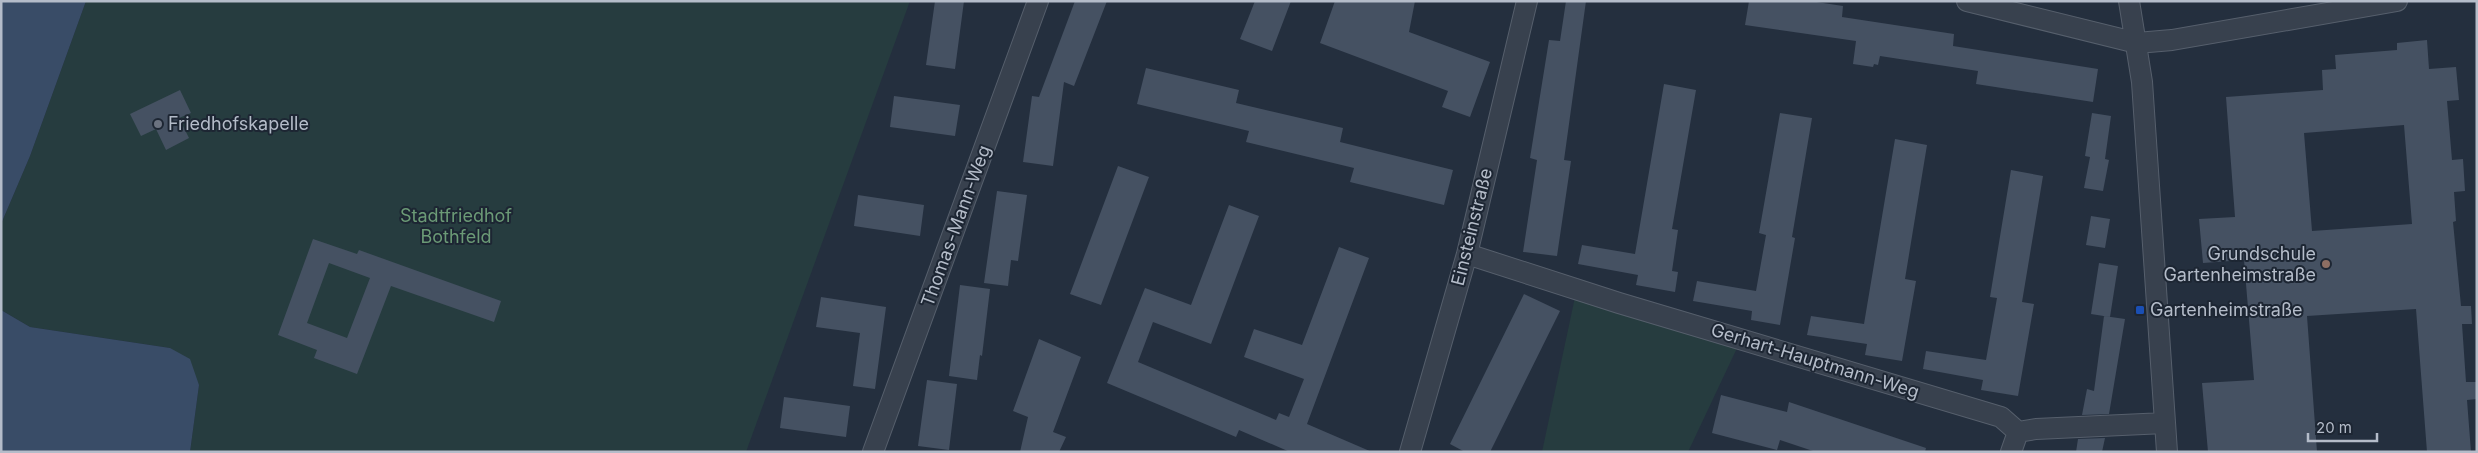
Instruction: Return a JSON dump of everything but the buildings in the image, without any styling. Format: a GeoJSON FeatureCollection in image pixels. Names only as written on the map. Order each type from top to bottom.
{"type":"FeatureCollection","features":[{"type":"Feature","properties":{"kind":"street","name":"Thomas-Mann-Weg"},"geometry":{"type":"LineString","coordinates":[[873,452],[1038,1]]}},
{"type":"Feature","properties":{"kind":"street","name":"Einsteinstraße"},"geometry":{"type":"LineString","coordinates":[[1410,452],[1467,254],[1527,1]]}},
{"type":"Feature","properties":{"kind":"street"},"geometry":{"type":"LineString","coordinates":[[1967,1],[2137,43],[2172,40],[2397,1]]}},
{"type":"Feature","properties":{"kind":"street"},"geometry":{"type":"LineString","coordinates":[[2129,1],[2137,43],[2142,92],[2167,452]]}},
{"type":"Feature","properties":{"kind":"street","name":"Gerhart-Hauptmann-Weg"},"geometry":{"type":"LineString","coordinates":[[1467,254],[1619,303],[2001,417],[2018,432]]}},
{"type":"Feature","properties":{"kind":"street"},"geometry":{"type":"LineString","coordinates":[[2012,452],[2018,432],[2036,429],[2165,423]]}},
{"type":"Feature","properties":{"kind":"green space","name":"Stadtfriedhof Bothfeld"},"geometry":{"type":"Polygon","coordinates":[[[86,1],[910,1],[746,452],[190,452],[199,385],[170,348],[30,327],[1,310],[1,224],[30,156],[86,1]]]}},
{"type":"Feature","properties":{"kind":"green space"},"geometry":{"type":"Polygon","coordinates":[[[1575,297],[1738,346],[1688,452],[1542,452],[1575,297]]]}},
{"type":"Feature","properties":{"kind":"water"},"geometry":{"type":"Polygon","coordinates":[[[1,1],[86,1],[30,156],[1,224],[1,1]]]}},
{"type":"Feature","properties":{"kind":"water"},"geometry":{"type":"Polygon","coordinates":[[[1,310],[30,327],[170,348],[190,359],[199,385],[190,452],[1,452],[1,310]]]}},
{"type":"Feature","properties":{"kind":"place","name":"Friedhofskapelle"},"geometry":{"type":"Point","coordinates":[158,124]}},
{"type":"Feature","properties":{"kind":"place","name":"Grundschule Gartenheimstraße"},"geometry":{"type":"Point","coordinates":[2326,264]}},
{"type":"Feature","properties":{"kind":"place","name":"Gartenheimstraße"},"geometry":{"type":"Point","coordinates":[2140,310]}}]}
